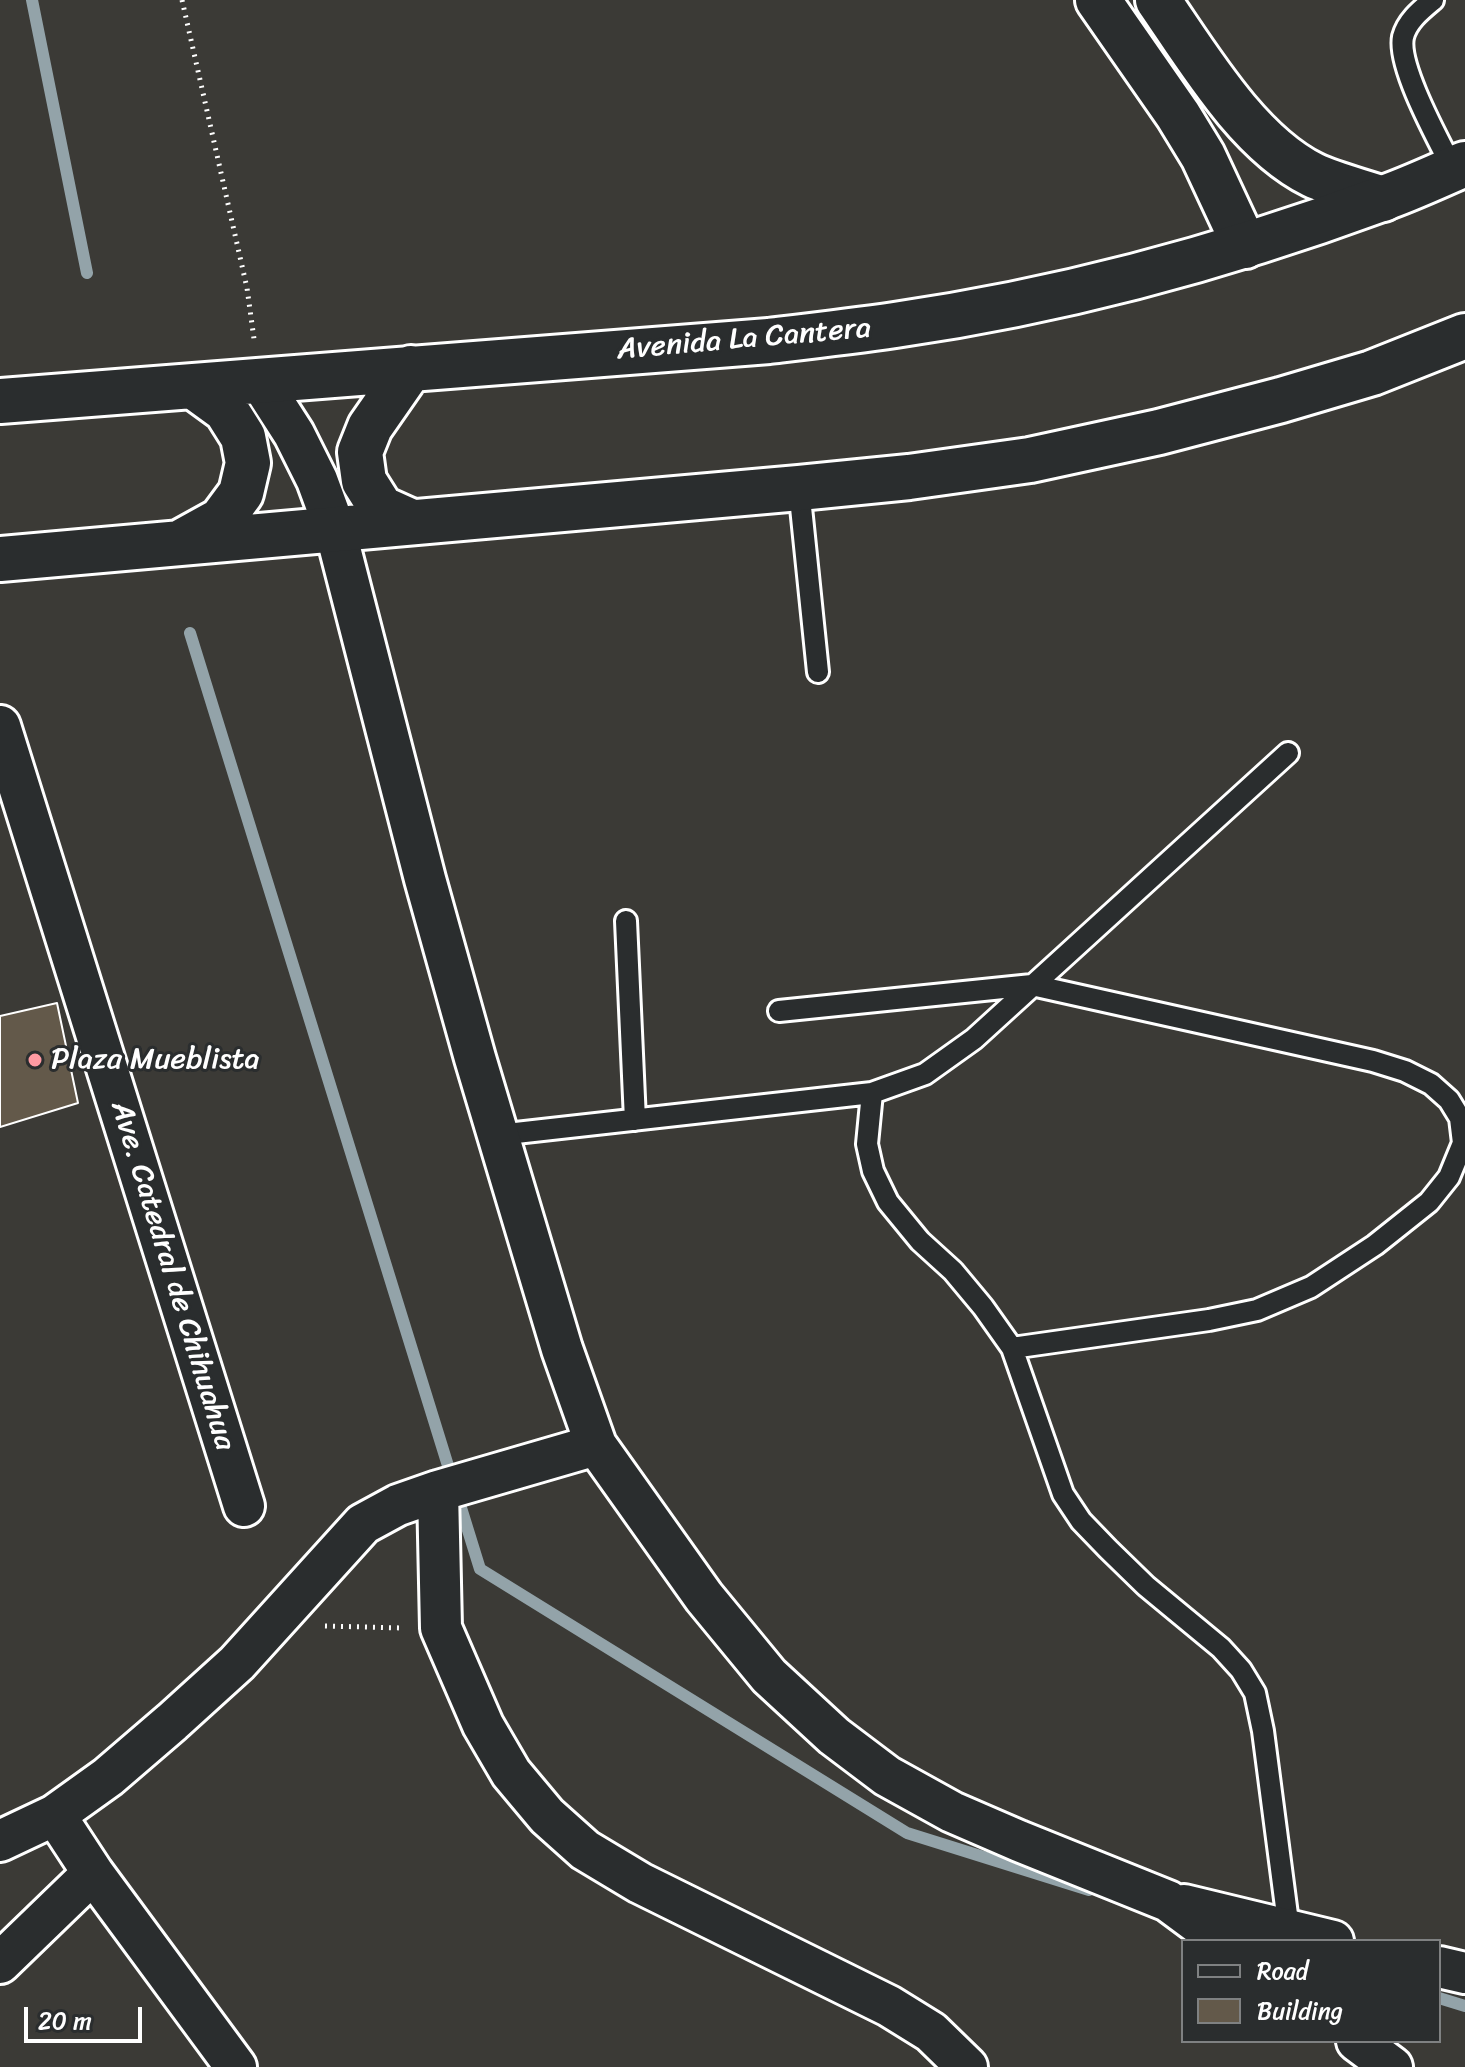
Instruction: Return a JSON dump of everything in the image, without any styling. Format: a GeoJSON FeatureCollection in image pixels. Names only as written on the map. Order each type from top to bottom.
{"type":"FeatureCollection","features":[{"type":"Feature","properties":{"kind":"main road"},"geometry":{"type":"LineString","coordinates":[[1098,0],[1203,156],[1245,246]]}},
{"type":"Feature","properties":{"kind":"main road"},"geometry":{"type":"LineString","coordinates":[[1158,0],[1215,83],[1280,153],[1313,175],[1383,199]]}},
{"type":"Feature","properties":{"kind":"main road","name":"Avenida La Cantera"},"geometry":{"type":"LineString","coordinates":[[0,401],[769,341],[897,325],[1097,285],[1245,246],[1383,199],[1459,167]]}},
{"type":"Feature","properties":{"kind":"main road"},"geometry":{"type":"LineString","coordinates":[[0,559],[799,488],[1030,460],[1159,432],[1281,400],[1372,373],[1465,336]]}},
{"type":"Feature","properties":{"kind":"main road"},"geometry":{"type":"LineString","coordinates":[[411,368],[370,427],[360,452],[364,481],[381,508],[412,522]]}},
{"type":"Feature","properties":{"kind":"main road"},"geometry":{"type":"LineString","coordinates":[[181,543],[221,520],[241,493],[248,463],[243,437],[226,410],[193,386]]}},
{"type":"Feature","properties":{"kind":"street"},"geometry":{"type":"LineString","coordinates":[[1178,115],[1215,83]]}},
{"type":"Feature","properties":{"kind":"street"},"geometry":{"type":"LineString","coordinates":[[260,381],[306,457],[335,529],[425,879],[562,1349],[596,1445],[704,1597],[769,1676],[834,1736],[887,1776],[952,1812],[1168,1901],[1325,1939]]}},
{"type":"Feature","properties":{"kind":"street","name":"Ave. Catedral de Chihuahua"},"geometry":{"type":"LineString","coordinates":[[0,726],[244,1506]]}},
{"type":"Feature","properties":{"kind":"street"},"geometry":{"type":"LineString","coordinates":[[0,1841],[55,1815],[108,1777],[172,1722],[237,1663],[363,1524],[398,1505],[438,1491],[596,1445]]}},
{"type":"Feature","properties":{"kind":"street"},"geometry":{"type":"LineString","coordinates":[[438,1491],[441,1628],[483,1725],[511,1773],[547,1816],[585,1850],[640,1883],[889,2006],[931,2032],[967,2067]]}},
{"type":"Feature","properties":{"kind":"street"},"geometry":{"type":"LineString","coordinates":[[55,1815],[93,1873],[236,2067]]}},
{"type":"Feature","properties":{"kind":"street"},"geometry":{"type":"LineString","coordinates":[[0,1963],[93,1873]]}},
{"type":"Feature","properties":{"kind":"street"},"geometry":{"type":"LineString","coordinates":[[1168,1901],[1219,1939]]}},
{"type":"Feature","properties":{"kind":"street"},"geometry":{"type":"LineString","coordinates":[[1441,1967],[1465,1973]]}},
{"type":"Feature","properties":{"kind":"street"},"geometry":{"type":"LineString","coordinates":[[1360,2043],[1392,2067]]}},
{"type":"Feature","properties":{"kind":"lane"},"geometry":{"type":"LineString","coordinates":[[1433,0],[1415,15],[1403,36],[1402,55],[1410,79],[1459,167]]}},
{"type":"Feature","properties":{"kind":"lane"},"geometry":{"type":"LineString","coordinates":[[799,488],[818,672]]}},
{"type":"Feature","properties":{"kind":"lane"},"geometry":{"type":"LineString","coordinates":[[498,1135],[872,1093],[925,1074],[974,1039],[1288,753]]}},
{"type":"Feature","properties":{"kind":"lane"},"geometry":{"type":"LineString","coordinates":[[626,921],[635,1120]]}},
{"type":"Feature","properties":{"kind":"lane"},"geometry":{"type":"LineString","coordinates":[[779,1011],[1032,985],[1373,1061],[1405,1071],[1431,1084],[1449,1100],[1460,1118],[1463,1143],[1449,1177],[1429,1202],[1375,1245],[1311,1287],[1257,1310],[1209,1320],[1012,1348]]}},
{"type":"Feature","properties":{"kind":"lane"},"geometry":{"type":"LineString","coordinates":[[872,1093],[867,1144],[873,1171],[888,1202],[920,1241],[953,1271],[1012,1348],[1063,1494],[1081,1521],[1146,1586],[1221,1648],[1241,1670],[1255,1693],[1263,1731],[1289,1930]]}},
{"type":"Feature","properties":{"kind":"path"},"geometry":{"type":"LineString","coordinates":[[182,0],[247,288],[260,381]]}},
{"type":"Feature","properties":{"kind":"path"},"geometry":{"type":"LineString","coordinates":[[272,1626],[441,1628]]}},
{"type":"Feature","properties":{"kind":"building","name":"Plaza Mueblista"},"geometry":{"type":"Polygon","coordinates":[[[57,1003],[78,1103],[0,1127],[0,1016],[57,1003]]]}},
{"type":"Feature","properties":{"kind":"waterway"},"geometry":{"type":"LineString","coordinates":[[32,0],[87,273]]}},
{"type":"Feature","properties":{"kind":"waterway"},"geometry":{"type":"LineString","coordinates":[[190,633],[480,1569],[907,1833],[1089,1890]]}},
{"type":"Feature","properties":{"kind":"waterway"},"geometry":{"type":"LineString","coordinates":[[1441,1999],[1465,2006]]}},
{"type":"Feature","properties":{"kind":"place","name":"Plaza Mueblista"},"geometry":{"type":"Point","coordinates":[35,1060]}}]}
